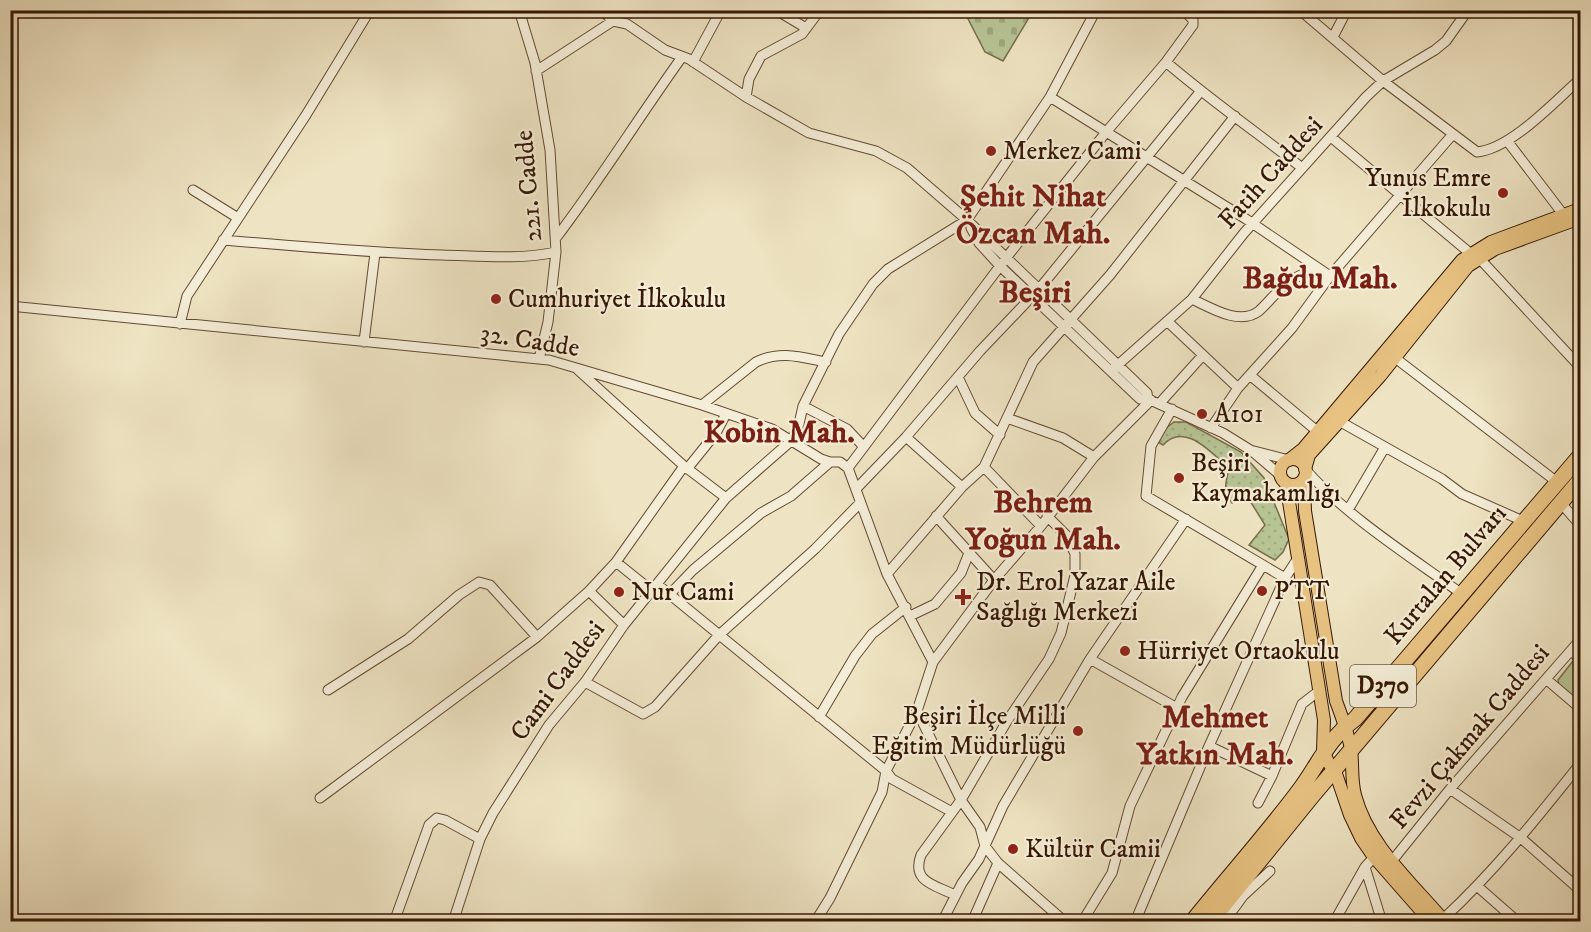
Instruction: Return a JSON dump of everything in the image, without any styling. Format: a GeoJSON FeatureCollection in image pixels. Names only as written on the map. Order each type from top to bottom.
{"type":"FeatureCollection","features":[{"type":"Feature","properties":{"kind":"highway","name":"Kurtalan Bulvarı"},"geometry":{"type":"LineString","coordinates":[[1192,921],[1302,787],[1323,751],[1345,726],[1355,719],[1581,456]]}},
{"type":"Feature","properties":{"kind":"highway","name":"Kurtalan Bulvarı"},"geometry":{"type":"LineString","coordinates":[[1210,921],[1581,480]]}},
{"type":"Feature","properties":{"kind":"main road"},"geometry":{"type":"LineString","coordinates":[[1283,479],[1298,484],[1304,474],[1309,454],[1339,421],[1462,260],[1475,256],[1491,242],[1571,218],[1581,208]]}},
{"type":"Feature","properties":{"kind":"main road"},"geometry":{"type":"LineString","coordinates":[[1390,354],[1317,431],[1303,449],[1283,464],[1283,479],[1320,690],[1324,720],[1323,751],[1335,771],[1370,862],[1440,921]]}},
{"type":"Feature","properties":{"kind":"main road"},"geometry":{"type":"LineString","coordinates":[[1289,460],[1301,462],[1304,474],[1305,511],[1335,690],[1351,752],[1355,795],[1364,819],[1392,861],[1440,921]]}},
{"type":"Feature","properties":{"kind":"street"},"geometry":{"type":"LineString","coordinates":[[180,324],[187,296],[306,115],[370,10]]}},
{"type":"Feature","properties":{"kind":"street","name":"221. Cadde"},"geometry":{"type":"LineString","coordinates":[[519,10],[536,71],[550,150],[556,238],[548,322],[539,359]]}},
{"type":"Feature","properties":{"kind":"street"},"geometry":{"type":"LineString","coordinates":[[602,10],[613,21],[627,24],[664,50],[693,62],[746,97],[809,133],[876,151],[907,168],[967,220],[1003,262],[1114,368],[1147,393],[1153,401],[1211,428],[1252,451],[1283,479]]}},
{"type":"Feature","properties":{"kind":"street"},"geometry":{"type":"LineString","coordinates":[[693,62],[721,10]]}},
{"type":"Feature","properties":{"kind":"street"},"geometry":{"type":"LineString","coordinates":[[776,10],[806,28]]}},
{"type":"Feature","properties":{"kind":"street"},"geometry":{"type":"LineString","coordinates":[[746,97],[749,79],[760,56],[802,34],[820,10]]}},
{"type":"Feature","properties":{"kind":"street","name":"Cami Caddesi"},"geometry":{"type":"LineString","coordinates":[[453,921],[480,839],[549,725],[585,682],[624,625],[726,498],[792,440],[803,406],[839,334],[873,284],[888,269],[967,220],[1050,97],[1096,10]]}},
{"type":"Feature","properties":{"kind":"street"},"geometry":{"type":"LineString","coordinates":[[933,662],[887,574],[848,468],[1003,262],[1107,131],[1166,62],[1193,25],[1193,20],[1184,10]]}},
{"type":"Feature","properties":{"kind":"street"},"geometry":{"type":"LineString","coordinates":[[1300,10],[1383,81],[1477,152],[1488,151],[1508,142],[1581,80]]}},
{"type":"Feature","properties":{"kind":"street"},"geometry":{"type":"LineString","coordinates":[[1333,37],[1347,10]]}},
{"type":"Feature","properties":{"kind":"street","name":"Fatih Caddesi"},"geometry":{"type":"LineString","coordinates":[[1114,368],[1192,299],[1244,233],[1301,167],[1383,81],[1446,41],[1468,10]]}},
{"type":"Feature","properties":{"kind":"street"},"geometry":{"type":"LineString","coordinates":[[536,71],[613,21]]}},
{"type":"Feature","properties":{"kind":"street"},"geometry":{"type":"LineString","coordinates":[[556,238],[590,193],[641,114],[682,57]]}},
{"type":"Feature","properties":{"kind":"street"},"geometry":{"type":"LineString","coordinates":[[1166,62],[1200,92],[1301,167]]}},
{"type":"Feature","properties":{"kind":"street"},"geometry":{"type":"LineString","coordinates":[[856,489],[1036,293],[1200,92]]}},
{"type":"Feature","properties":{"kind":"street"},"geometry":{"type":"LineString","coordinates":[[1050,97],[1184,179],[1330,276]]}},
{"type":"Feature","properties":{"kind":"street"},"geometry":{"type":"LineString","coordinates":[[887,574],[962,487],[984,467],[1033,362],[1110,275],[1235,116]]}},
{"type":"Feature","properties":{"kind":"street"},"geometry":{"type":"LineString","coordinates":[[1211,428],[1238,388],[1292,328],[1330,276],[1453,134]]}},
{"type":"Feature","properties":{"kind":"street"},"geometry":{"type":"LineString","coordinates":[[1330,137],[1475,256],[1581,367]]}},
{"type":"Feature","properties":{"kind":"street"},"geometry":{"type":"LineString","coordinates":[[1508,142],[1571,218]]}},
{"type":"Feature","properties":{"kind":"street"},"geometry":{"type":"LineString","coordinates":[[193,190],[238,218]]}},
{"type":"Feature","properties":{"kind":"street"},"geometry":{"type":"LineString","coordinates":[[223,240],[375,253],[534,256],[556,252]]}},
{"type":"Feature","properties":{"kind":"street"},"geometry":{"type":"LineString","coordinates":[[364,342],[375,253]]}},
{"type":"Feature","properties":{"kind":"street"},"geometry":{"type":"LineString","coordinates":[[1192,299],[1227,314],[1238,317],[1248,316],[1259,311],[1289,282],[1315,267]]}},
{"type":"Feature","properties":{"kind":"street","name":"32. Cadde"},"geometry":{"type":"LineString","coordinates":[[10,306],[549,360],[702,405],[772,429],[830,462],[840,462],[848,468]]}},
{"type":"Feature","properties":{"kind":"street"},"geometry":{"type":"LineString","coordinates":[[1167,321],[1238,388]]}},
{"type":"Feature","properties":{"kind":"street"},"geometry":{"type":"LineString","coordinates":[[702,405],[763,358],[786,354],[826,362]]}},
{"type":"Feature","properties":{"kind":"street"},"geometry":{"type":"LineString","coordinates":[[1390,354],[1557,482]]}},
{"type":"Feature","properties":{"kind":"street"},"geometry":{"type":"LineString","coordinates":[[816,921],[830,898],[882,792],[886,771],[917,711],[933,662],[994,580],[1041,526],[1094,457],[1203,355]]}},
{"type":"Feature","properties":{"kind":"street"},"geometry":{"type":"LineString","coordinates":[[577,369],[686,467],[726,498]]}},
{"type":"Feature","properties":{"kind":"street"},"geometry":{"type":"LineString","coordinates":[[1251,376],[1317,431]]}},
{"type":"Feature","properties":{"kind":"street"},"geometry":{"type":"LineString","coordinates":[[958,377],[975,413],[1000,435]]}},
{"type":"Feature","properties":{"kind":"street"},"geometry":{"type":"LineString","coordinates":[[803,406],[847,429],[864,447]]}},
{"type":"Feature","properties":{"kind":"street"},"geometry":{"type":"LineString","coordinates":[[1172,409],[1151,446],[1146,496],[1285,578]]}},
{"type":"Feature","properties":{"kind":"street"},"geometry":{"type":"LineString","coordinates":[[320,798],[537,637],[589,591],[616,562],[686,467],[716,434],[726,414]]}},
{"type":"Feature","properties":{"kind":"street"},"geometry":{"type":"LineString","coordinates":[[1007,418],[1063,438],[1094,457]]}},
{"type":"Feature","properties":{"kind":"street"},"geometry":{"type":"LineString","coordinates":[[1339,421],[1442,479],[1462,494],[1523,521]]}},
{"type":"Feature","properties":{"kind":"street"},"geometry":{"type":"LineString","coordinates":[[906,437],[962,487]]}},
{"type":"Feature","properties":{"kind":"street"},"geometry":{"type":"LineString","coordinates":[[1348,510],[1385,447]]}},
{"type":"Feature","properties":{"kind":"street"},"geometry":{"type":"LineString","coordinates":[[1252,451],[1289,460]]}},
{"type":"Feature","properties":{"kind":"street"},"geometry":{"type":"LineString","coordinates":[[670,594],[693,570],[727,544],[761,513],[791,496],[830,462]]}},
{"type":"Feature","properties":{"kind":"street"},"geometry":{"type":"LineString","coordinates":[[984,467],[1041,526]]}},
{"type":"Feature","properties":{"kind":"street"},"geometry":{"type":"LineString","coordinates":[[1304,474],[1348,510],[1462,594]]}},
{"type":"Feature","properties":{"kind":"street"},"geometry":{"type":"LineString","coordinates":[[585,682],[643,714],[655,707],[719,634],[814,549],[860,502]]}},
{"type":"Feature","properties":{"kind":"street"},"geometry":{"type":"LineString","coordinates":[[1561,503],[1581,525]]}},
{"type":"Feature","properties":{"kind":"street"},"geometry":{"type":"LineString","coordinates":[[936,516],[994,580]]}},
{"type":"Feature","properties":{"kind":"street"},"geometry":{"type":"LineString","coordinates":[[955,895],[922,878],[917,864],[921,855],[961,800],[1007,721],[1049,659],[1061,633],[1075,575],[1076,554],[1067,536],[1047,516]]}},
{"type":"Feature","properties":{"kind":"street"},"geometry":{"type":"LineString","coordinates":[[942,921],[955,895],[979,859],[1003,806],[1090,659],[1186,519]]}},
{"type":"Feature","properties":{"kind":"street"},"geometry":{"type":"LineString","coordinates":[[819,717],[855,656],[872,634],[908,611],[935,604],[961,573],[969,553]]}},
{"type":"Feature","properties":{"kind":"street"},"geometry":{"type":"LineString","coordinates":[[1135,921],[1209,746],[1285,578],[1298,558]]}},
{"type":"Feature","properties":{"kind":"street"},"geometry":{"type":"LineString","coordinates":[[616,562],[654,587],[670,594],[886,771],[892,779],[952,812]]}},
{"type":"Feature","properties":{"kind":"street"},"geometry":{"type":"LineString","coordinates":[[1082,921],[1112,873],[1130,806],[1178,708],[1263,565]]}},
{"type":"Feature","properties":{"kind":"street"},"geometry":{"type":"LineString","coordinates":[[328,690],[408,639],[432,621],[459,595],[479,582],[490,585],[537,637]]}},
{"type":"Feature","properties":{"kind":"street"},"geometry":{"type":"LineString","coordinates":[[589,591],[624,625]]}},
{"type":"Feature","properties":{"kind":"street","name":"Fevzi Çakmak Caddesi"},"geometry":{"type":"LineString","coordinates":[[1392,861],[1450,789],[1581,640]]}},
{"type":"Feature","properties":{"kind":"street"},"geometry":{"type":"LineString","coordinates":[[1570,651],[1581,659]]}},
{"type":"Feature","properties":{"kind":"street"},"geometry":{"type":"LineString","coordinates":[[1090,659],[1178,708]]}},
{"type":"Feature","properties":{"kind":"street"},"geometry":{"type":"LineString","coordinates":[[1546,679],[1581,708]]}},
{"type":"Feature","properties":{"kind":"street"},"geometry":{"type":"LineString","coordinates":[[1258,803],[1272,776],[1302,704],[1320,690]]}},
{"type":"Feature","properties":{"kind":"street"},"geometry":{"type":"LineString","coordinates":[[917,711],[961,800],[981,827],[985,846],[999,863],[1064,921]]}},
{"type":"Feature","properties":{"kind":"street"},"geometry":{"type":"LineString","coordinates":[[1209,746],[1272,776]]}},
{"type":"Feature","properties":{"kind":"street"},"geometry":{"type":"LineString","coordinates":[[1440,921],[1477,886],[1521,838],[1581,764]]}},
{"type":"Feature","properties":{"kind":"street"},"geometry":{"type":"LineString","coordinates":[[1450,789],[1521,838],[1581,890]]}},
{"type":"Feature","properties":{"kind":"street"},"geometry":{"type":"LineString","coordinates":[[394,921],[429,825],[437,819],[445,820],[480,839]]}},
{"type":"Feature","properties":{"kind":"street"},"geometry":{"type":"LineString","coordinates":[[1335,921],[1370,862]]}},
{"type":"Feature","properties":{"kind":"street"},"geometry":{"type":"LineString","coordinates":[[1370,862],[1382,921]]}},
{"type":"Feature","properties":{"kind":"street"},"geometry":{"type":"LineString","coordinates":[[972,921],[999,863]]}},
{"type":"Feature","properties":{"kind":"street"},"geometry":{"type":"LineString","coordinates":[[1224,921],[1243,896],[1270,871]]}},
{"type":"Feature","properties":{"kind":"street"},"geometry":{"type":"LineString","coordinates":[[1477,886],[1518,921]]}},
{"type":"Feature","properties":{"kind":"green space"},"geometry":{"type":"Polygon","coordinates":[[[964,11],[1033,11],[1003,61],[985,52],[964,11]]]}},
{"type":"Feature","properties":{"kind":"green space"},"geometry":{"type":"Polygon","coordinates":[[[1174,422],[1186,422],[1241,452],[1264,478],[1289,539],[1283,552],[1275,560],[1249,545],[1265,525],[1244,496],[1232,503],[1226,486],[1229,468],[1198,442],[1189,438],[1180,436],[1171,438],[1163,445],[1158,442],[1165,429],[1174,422]]]}},
{"type":"Feature","properties":{"kind":"green space"},"geometry":{"type":"Polygon","coordinates":[[[1580,660],[1580,705],[1559,687],[1558,680],[1573,661],[1580,660]]]}},
{"type":"Feature","properties":{"kind":"place","name":"Merkez Cami"},"geometry":{"type":"Point","coordinates":[991,151]}},
{"type":"Feature","properties":{"kind":"place","name":"Yunus Emre İlkokulu"},"geometry":{"type":"Point","coordinates":[1503,193]}},
{"type":"Feature","properties":{"kind":"place","name":"Cumhuriyet İlkokulu"},"geometry":{"type":"Point","coordinates":[496,299]}},
{"type":"Feature","properties":{"kind":"place","name":"A101"},"geometry":{"type":"Point","coordinates":[1202,414]}},
{"type":"Feature","properties":{"kind":"place","name":"Beşiri Kaymakamlığı"},"geometry":{"type":"Point","coordinates":[1179,478]}},
{"type":"Feature","properties":{"kind":"place","name":"PTT"},"geometry":{"type":"Point","coordinates":[1262,591]}},
{"type":"Feature","properties":{"kind":"place","name":"Nur Cami"},"geometry":{"type":"Point","coordinates":[619,592]}},
{"type":"Feature","properties":{"kind":"place","name":"Dr. Erol Yazar Aile Sağlığı Merkezi"},"geometry":{"type":"Point","coordinates":[963,597]}},
{"type":"Feature","properties":{"kind":"place","name":"Hürriyet Ortaokulu"},"geometry":{"type":"Point","coordinates":[1125,651]}},
{"type":"Feature","properties":{"kind":"place","name":"Beşiri İlçe Milli Eğitim Müdürlüğü"},"geometry":{"type":"Point","coordinates":[1078,731]}},
{"type":"Feature","properties":{"kind":"place","name":"Kültür Camii"},"geometry":{"type":"Point","coordinates":[1013,849]}},
{"type":"Feature","properties":{"kind":"district","name":"Şehit Nihat Özcan Mah."},"geometry":{"type":"Point","coordinates":[1033,216]}},
{"type":"Feature","properties":{"kind":"district","name":"Bağdu Mah."},"geometry":{"type":"Point","coordinates":[1320,279]}},
{"type":"Feature","properties":{"kind":"district","name":"Beşiri"},"geometry":{"type":"Point","coordinates":[1035,293]}},
{"type":"Feature","properties":{"kind":"district","name":"Kobin Mah."},"geometry":{"type":"Point","coordinates":[779,433]}},
{"type":"Feature","properties":{"kind":"district","name":"Behrem Yoğun Mah."},"geometry":{"type":"Point","coordinates":[1043,522]}},
{"type":"Feature","properties":{"kind":"district","name":"Mehmet Yatkın Mah."},"geometry":{"type":"Point","coordinates":[1215,736]}}]}
